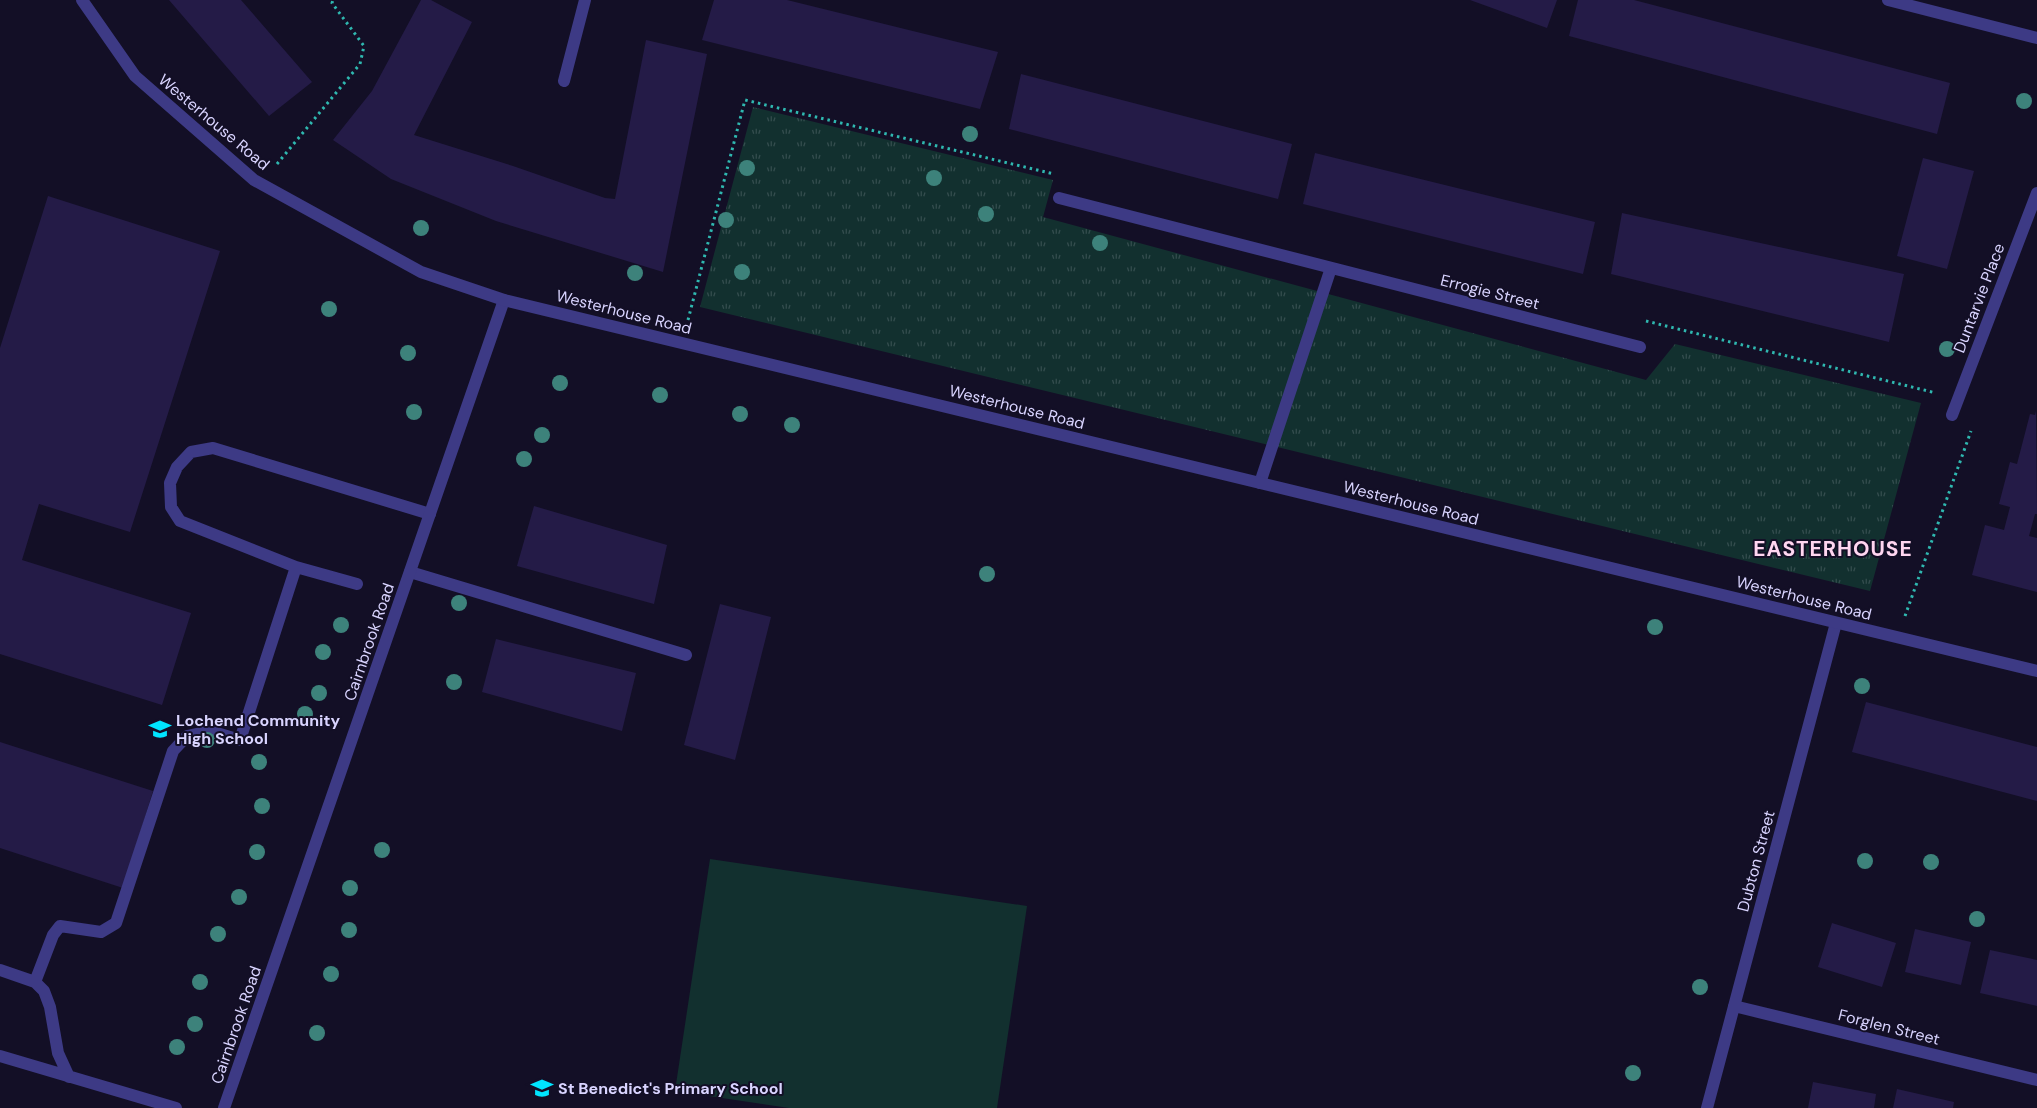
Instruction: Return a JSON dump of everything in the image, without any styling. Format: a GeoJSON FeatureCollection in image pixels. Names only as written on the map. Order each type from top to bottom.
{"type":"FeatureCollection","features":[{"type":"Feature","properties":{"kind":"street","name":"Westerhouse Road"},"geometry":{"type":"LineString","coordinates":[[82,0],[135,76],[254,180],[420,272],[504,300],[2037,671]]}},
{"type":"Feature","properties":{"kind":"street"},"geometry":{"type":"LineString","coordinates":[[564,81],[586,0]]}},
{"type":"Feature","properties":{"kind":"street"},"geometry":{"type":"LineString","coordinates":[[1888,0],[2037,38]]}},
{"type":"Feature","properties":{"kind":"street","name":"Duntarvie Place"},"geometry":{"type":"LineString","coordinates":[[1952,415],[2037,193]]}},
{"type":"Feature","properties":{"kind":"street","name":"Errogie Street"},"geometry":{"type":"LineString","coordinates":[[1059,198],[1640,347]]}},
{"type":"Feature","properties":{"kind":"street"},"geometry":{"type":"LineString","coordinates":[[1260,483],[1331,268]]}},
{"type":"Feature","properties":{"kind":"street","name":"Cairnbrook Road"},"geometry":{"type":"LineString","coordinates":[[224,1108],[504,300]]}},
{"type":"Feature","properties":{"kind":"street"},"geometry":{"type":"LineString","coordinates":[[357,584],[296,567],[180,520],[171,506],[170,484],[177,467],[191,452],[213,448],[430,514]]}},
{"type":"Feature","properties":{"kind":"street"},"geometry":{"type":"LineString","coordinates":[[35,982],[53,935],[60,926],[101,932],[116,923],[174,751],[187,736],[210,731],[240,740],[296,567]]}},
{"type":"Feature","properties":{"kind":"street"},"geometry":{"type":"LineString","coordinates":[[410,572],[686,656]]}},
{"type":"Feature","properties":{"kind":"street","name":"Dubton Street"},"geometry":{"type":"LineString","coordinates":[[1707,1108],[1836,623]]}},
{"type":"Feature","properties":{"kind":"street"},"geometry":{"type":"LineString","coordinates":[[0,970],[35,982],[44,991],[50,1007],[58,1054],[69,1077]]}},
{"type":"Feature","properties":{"kind":"street","name":"Forglen Street"},"geometry":{"type":"LineString","coordinates":[[1734,1006],[2037,1080]]}},
{"type":"Feature","properties":{"kind":"street"},"geometry":{"type":"LineString","coordinates":[[0,1056],[176,1108]]}},
{"type":"Feature","properties":{"kind":"path"},"geometry":{"type":"LineString","coordinates":[[261,184],[360,64],[364,46],[332,2],[334,0]]}},
{"type":"Feature","properties":{"kind":"path"},"geometry":{"type":"LineString","coordinates":[[682,343],[745,100],[1056,174]]}},
{"type":"Feature","properties":{"kind":"path"},"geometry":{"type":"LineString","coordinates":[[1642,320],[1958,398]]}},
{"type":"Feature","properties":{"kind":"path"},"geometry":{"type":"LineString","coordinates":[[1897,638],[1973,424],[1952,415]]}},
{"type":"Feature","properties":{"kind":"green space"},"geometry":{"type":"Polygon","coordinates":[[[753,107],[1053,180],[1043,217],[1646,380],[1675,344],[1921,403],[1870,591],[700,307],[753,107]]]}},
{"type":"Feature","properties":{"kind":"green space"},"geometry":{"type":"Polygon","coordinates":[[[710,859],[1027,906],[997,1108],[789,1108],[675,1091],[710,859]]]}},
{"type":"Feature","properties":{"kind":"building"},"geometry":{"type":"Polygon","coordinates":[[[169,0],[241,0],[312,82],[269,116],[169,0]]]}},
{"type":"Feature","properties":{"kind":"building"},"geometry":{"type":"Polygon","coordinates":[[[421,0],[431,0],[472,22],[414,135],[513,166],[605,198],[615,199],[646,40],[707,54],[663,272],[496,221],[391,179],[333,140],[372,91],[421,0]]]}},
{"type":"Feature","properties":{"kind":"building"},"geometry":{"type":"Polygon","coordinates":[[[714,0],[787,0],[998,52],[980,109],[702,40],[714,0]]]}},
{"type":"Feature","properties":{"kind":"building"},"geometry":{"type":"Polygon","coordinates":[[[1470,0],[1557,0],[1547,28],[1470,0]]]}},
{"type":"Feature","properties":{"kind":"building"},"geometry":{"type":"Polygon","coordinates":[[[1578,0],[1634,0],[1950,83],[1937,134],[1569,36],[1578,0]]]}},
{"type":"Feature","properties":{"kind":"building"},"geometry":{"type":"Polygon","coordinates":[[[1021,74],[1292,144],[1278,199],[1009,129],[1021,74]]]}},
{"type":"Feature","properties":{"kind":"building"},"geometry":{"type":"Polygon","coordinates":[[[1315,153],[1595,222],[1583,274],[1303,204],[1315,153]]]}},
{"type":"Feature","properties":{"kind":"building"},"geometry":{"type":"Polygon","coordinates":[[[1923,158],[1974,171],[1947,269],[1897,256],[1923,158]]]}},
{"type":"Feature","properties":{"kind":"building"},"geometry":{"type":"Polygon","coordinates":[[[48,196],[220,251],[130,532],[39,504],[22,560],[191,613],[162,705],[0,654],[0,348],[48,196]]]}},
{"type":"Feature","properties":{"kind":"building"},"geometry":{"type":"Polygon","coordinates":[[[1622,213],[1904,274],[1889,342],[1611,274],[1622,213]]]}},
{"type":"Feature","properties":{"kind":"building"},"geometry":{"type":"Polygon","coordinates":[[[2036,411],[2037,514],[2035,514],[2029,536],[2037,538],[2037,592],[1972,575],[1985,525],[2004,530],[2010,507],[1999,504],[2010,462],[2017,464],[2030,414],[2035,415],[2036,411]]]}},
{"type":"Feature","properties":{"kind":"building"},"geometry":{"type":"Polygon","coordinates":[[[534,506],[667,545],[654,604],[517,566],[534,506]]]}},
{"type":"Feature","properties":{"kind":"building"},"geometry":{"type":"Polygon","coordinates":[[[720,604],[771,617],[735,760],[684,745],[720,604]]]}},
{"type":"Feature","properties":{"kind":"building"},"geometry":{"type":"Polygon","coordinates":[[[496,639],[636,673],[622,731],[482,692],[496,639]]]}},
{"type":"Feature","properties":{"kind":"building"},"geometry":{"type":"Polygon","coordinates":[[[1866,702],[2037,747],[2037,801],[1852,752],[1866,702]]]}},
{"type":"Feature","properties":{"kind":"building"},"geometry":{"type":"Polygon","coordinates":[[[0,742],[153,791],[123,888],[0,848],[0,742]]]}},
{"type":"Feature","properties":{"kind":"building"},"geometry":{"type":"Polygon","coordinates":[[[1832,923],[1896,943],[1882,987],[1818,967],[1832,923]]]}},
{"type":"Feature","properties":{"kind":"building"},"geometry":{"type":"Polygon","coordinates":[[[1915,929],[1971,942],[1961,985],[1905,972],[1915,929]]]}},
{"type":"Feature","properties":{"kind":"building"},"geometry":{"type":"Polygon","coordinates":[[[1990,950],[2037,960],[2037,1006],[1980,993],[1990,950]]]}},
{"type":"Feature","properties":{"kind":"building"},"geometry":{"type":"Polygon","coordinates":[[[1813,1082],[1876,1094],[1874,1108],[1808,1108],[1813,1082]]]}},
{"type":"Feature","properties":{"kind":"building"},"geometry":{"type":"Polygon","coordinates":[[[1897,1089],[1954,1102],[1953,1108],[1893,1108],[1897,1089]]]}},
{"type":"Feature","properties":{"kind":"place","name":"Lochend Community High School"},"geometry":{"type":"Point","coordinates":[160,729]}},
{"type":"Feature","properties":{"kind":"place","name":"St Benedict's Primary School"},"geometry":{"type":"Point","coordinates":[542,1088]}},
{"type":"Feature","properties":{"kind":"district","name":"EASTERHOUSE"},"geometry":{"type":"Point","coordinates":[1833,549]}}]}
